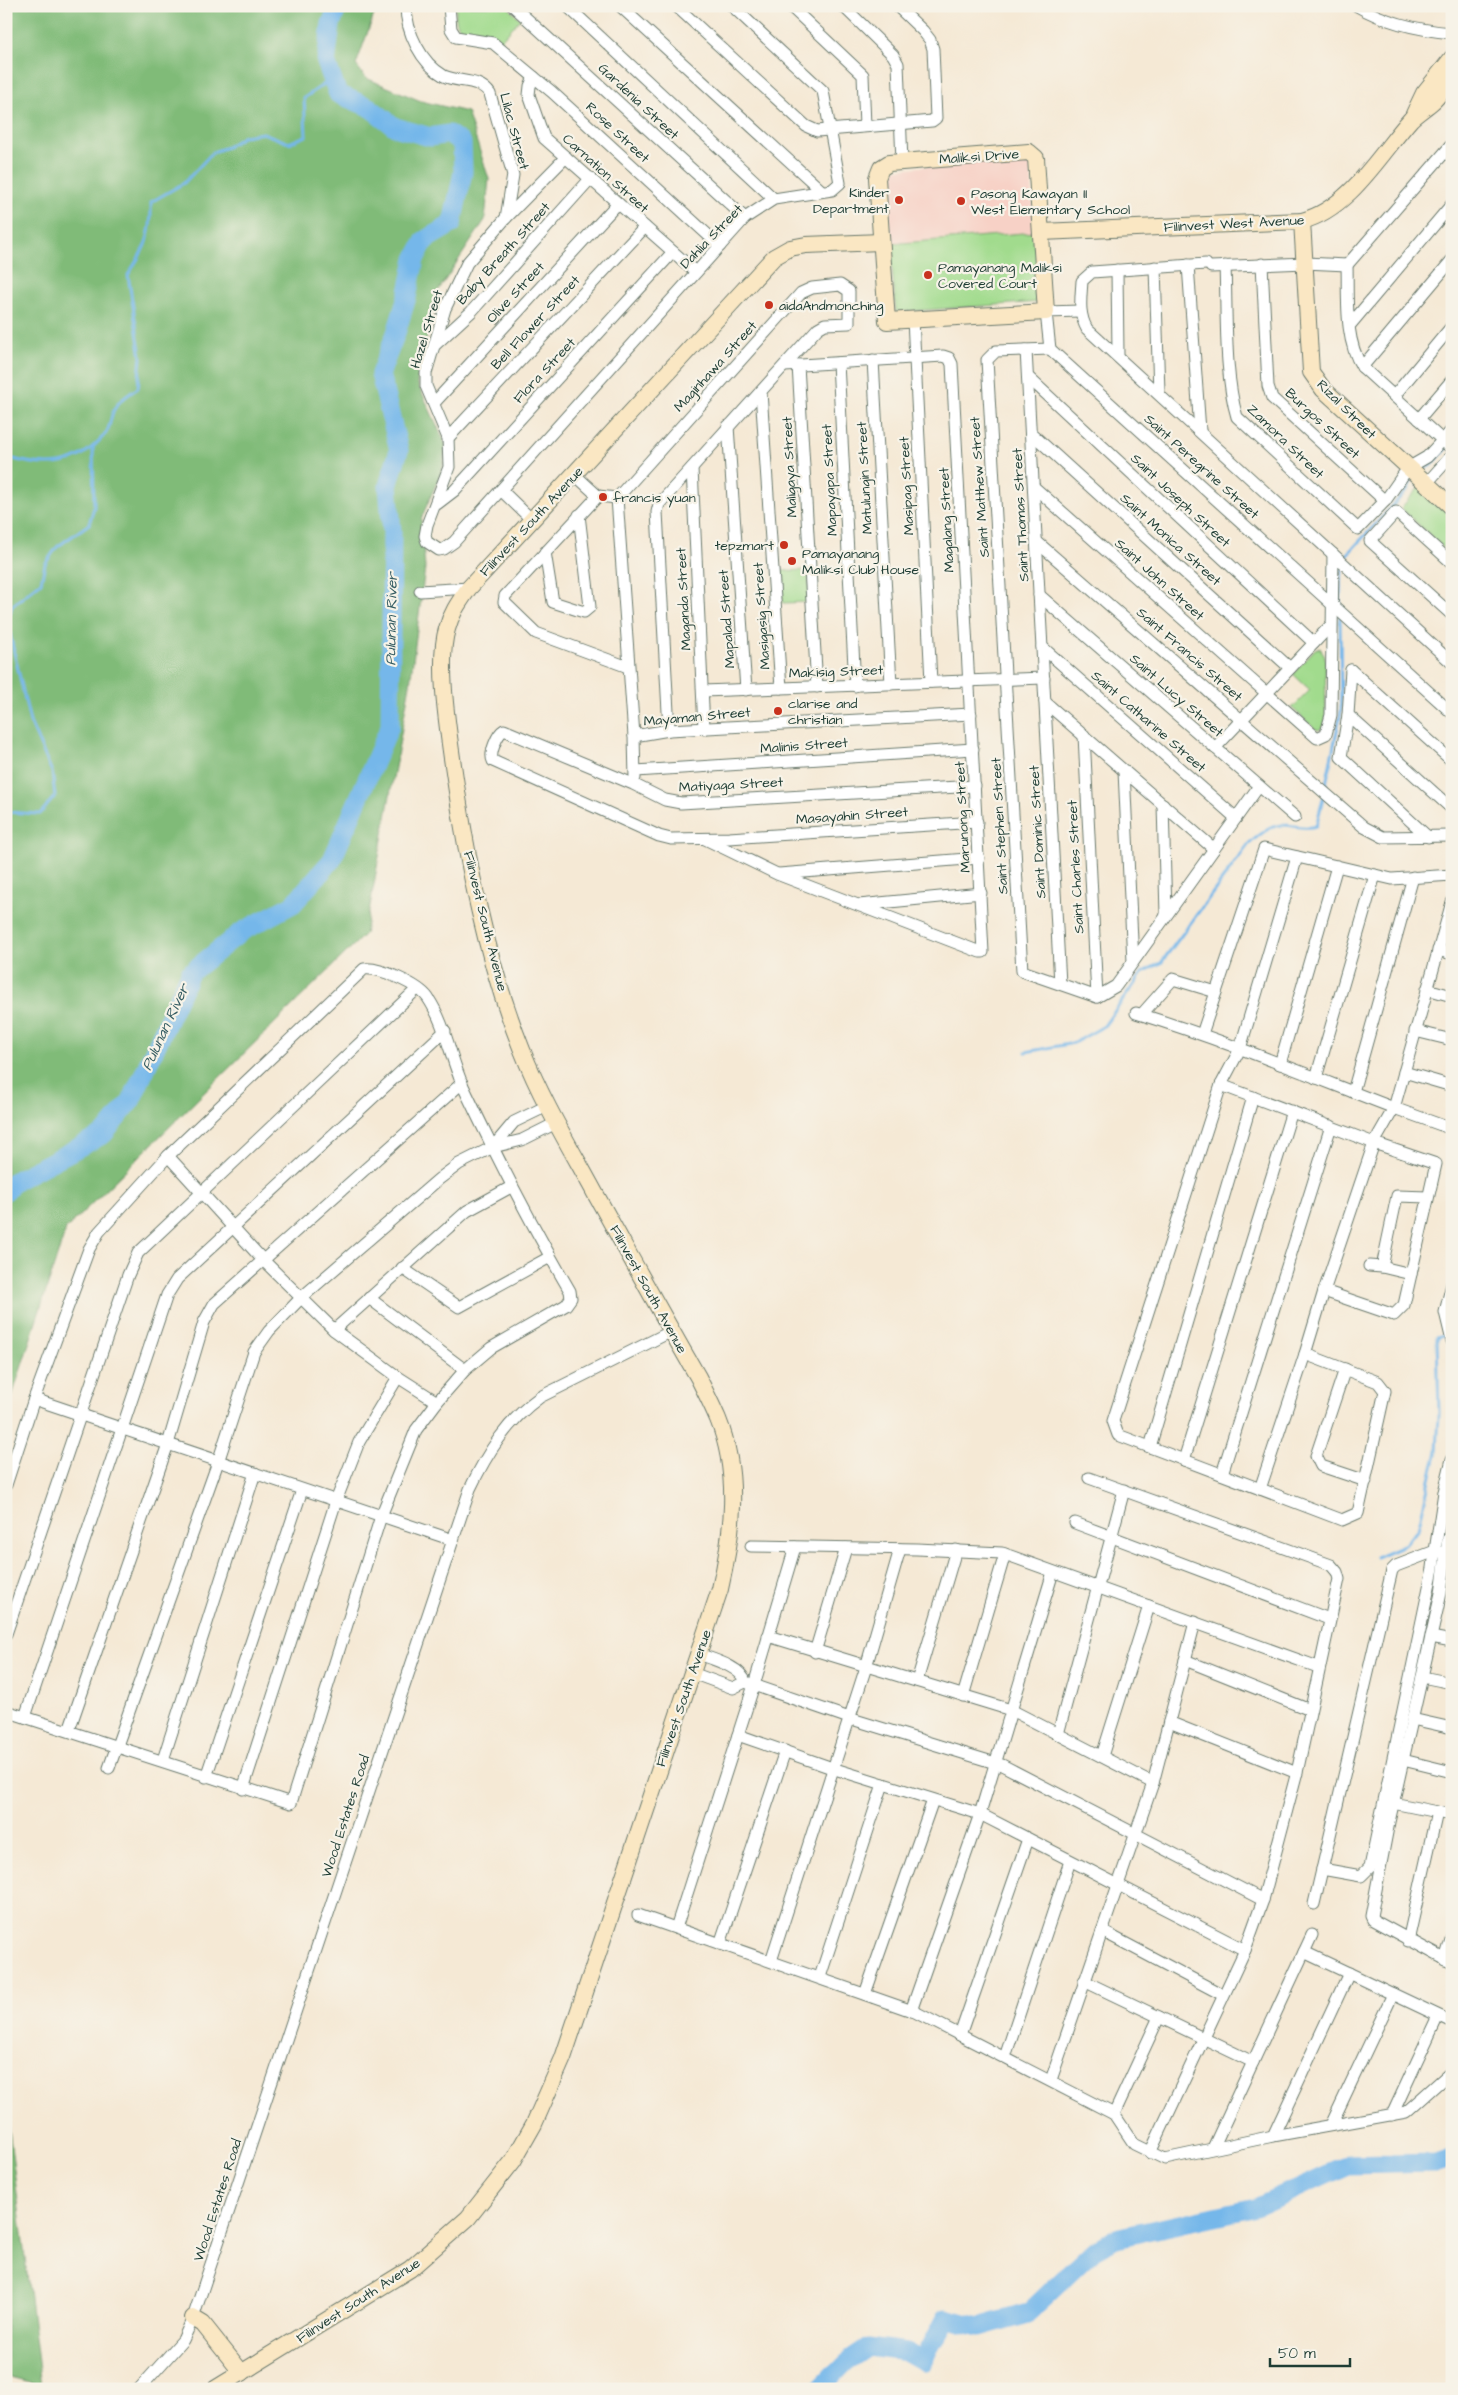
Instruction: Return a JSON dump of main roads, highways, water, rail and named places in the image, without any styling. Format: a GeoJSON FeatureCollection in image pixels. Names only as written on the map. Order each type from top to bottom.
{"type":"FeatureCollection","features":[{"type":"Feature","properties":{"kind":"waterway","name":"Pulunan River"},"geometry":{"type":"LineString","coordinates":[[6,1191],[13,1182],[104,1134],[131,1101],[190,973],[241,932],[293,904],[332,860],[390,726],[392,532],[388,486],[399,450],[380,374],[396,333],[407,297],[415,259],[425,240],[452,224],[463,172],[462,143],[449,134],[430,137],[395,127],[369,107],[338,94],[326,62],[331,24],[338,6]]}},
{"type":"Feature","properties":{"kind":"waterway"},"geometry":{"type":"LineString","coordinates":[[6,457],[35,463],[61,463],[84,454],[106,433],[113,411],[117,405],[138,388],[141,357],[128,275],[147,241],[151,202],[184,183],[213,152],[227,147],[244,136],[263,133],[289,143],[306,136],[304,98],[333,78]]}},
{"type":"Feature","properties":{"kind":"waterway"},"geometry":{"type":"LineString","coordinates":[[6,812],[40,814],[55,796],[52,772],[30,722],[7,621],[12,606],[41,582],[45,564],[57,547],[89,524],[94,507],[93,447]]}},
{"type":"Feature","properties":{"kind":"waterway"},"geometry":{"type":"LineString","coordinates":[[1420,470],[1432,465],[1447,447]]}},
{"type":"Feature","properties":{"kind":"waterway"},"geometry":{"type":"LineString","coordinates":[[1344,561],[1345,557],[1408,489],[1412,478]]}},
{"type":"Feature","properties":{"kind":"waterway"},"geometry":{"type":"LineString","coordinates":[[1340,608],[1342,567]]}},
{"type":"Feature","properties":{"kind":"waterway"},"geometry":{"type":"LineString","coordinates":[[1325,789],[1341,711],[1340,616]]}},
{"type":"Feature","properties":{"kind":"waterway"},"geometry":{"type":"LineString","coordinates":[[1026,1052],[1074,1043],[1104,1026],[1143,972],[1161,963],[1248,845],[1273,827],[1287,825],[1307,828],[1316,826],[1324,795]]}},
{"type":"Feature","properties":{"kind":"waterway"},"geometry":{"type":"LineString","coordinates":[[1376,1557],[1406,1544],[1418,1529],[1437,1451],[1439,1414],[1437,1337],[1447,1334]]}},
{"type":"Feature","properties":{"kind":"waterway"},"geometry":{"type":"LineString","coordinates":[[820,2389],[846,2362],[868,2347],[907,2352],[923,2361],[946,2318],[979,2327],[1028,2313],[1094,2250],[1116,2238],[1256,2207],[1348,2165],[1435,2163],[1452,2157]]}},
{"type":"Feature","properties":{"kind":"place","name":"Kinder Department"},"geometry":{"type":"Point","coordinates":[899,200]}},
{"type":"Feature","properties":{"kind":"place","name":"Pasong Kawayan II West Elementary School"},"geometry":{"type":"Point","coordinates":[961,201]}},
{"type":"Feature","properties":{"kind":"place","name":"Pamayanang Maliksi Covered Court"},"geometry":{"type":"Point","coordinates":[928,275]}},
{"type":"Feature","properties":{"kind":"place","name":"aidaAndmonching"},"geometry":{"type":"Point","coordinates":[769,305]}},
{"type":"Feature","properties":{"kind":"place","name":"francis yuan"},"geometry":{"type":"Point","coordinates":[603,497]}},
{"type":"Feature","properties":{"kind":"place","name":"tepzmart"},"geometry":{"type":"Point","coordinates":[784,545]}},
{"type":"Feature","properties":{"kind":"place","name":"Pamayanang Maliksi Club House"},"geometry":{"type":"Point","coordinates":[792,561]}},
{"type":"Feature","properties":{"kind":"place","name":"clarise and christian"},"geometry":{"type":"Point","coordinates":[778,711]}}]}
